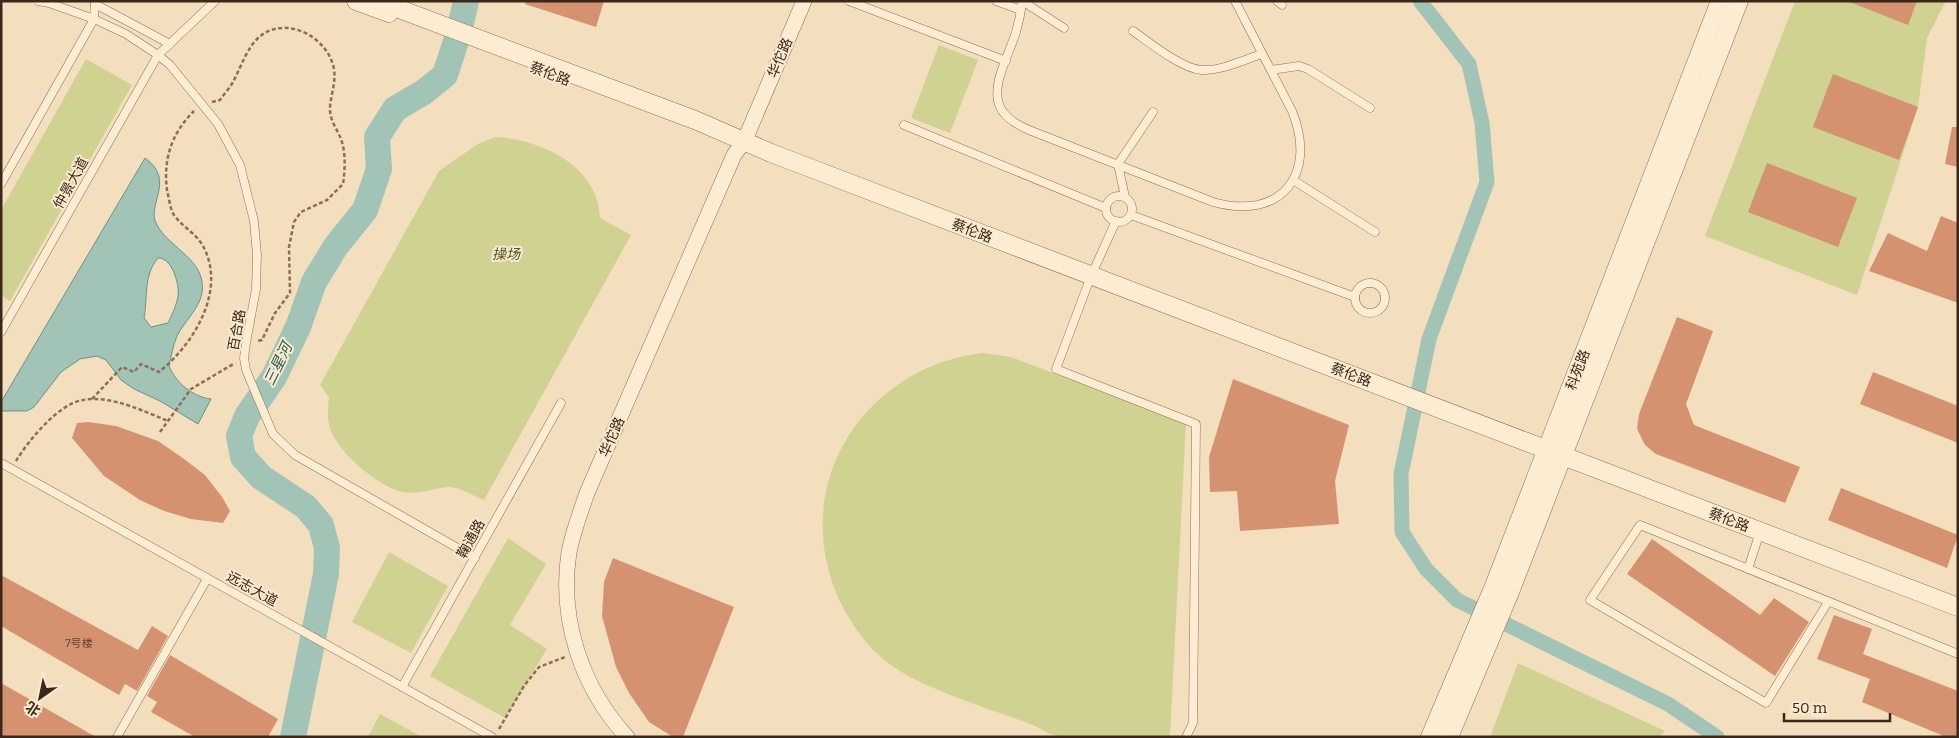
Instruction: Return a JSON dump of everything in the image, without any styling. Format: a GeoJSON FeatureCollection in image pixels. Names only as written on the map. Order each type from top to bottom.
{"type":"FeatureCollection","features":[{"type":"Feature","properties":{"kind":"street","name":"蔡伦路"},"geometry":{"type":"LineString","coordinates":[[356,1],[432,25],[695,120],[731,134],[744,142],[1091,276],[1958,607]]}},
{"type":"Feature","properties":{"kind":"street","name":"蔡伦路"},"geometry":{"type":"LineString","coordinates":[[378,1],[432,25]]}},
{"type":"Feature","properties":{"kind":"street","name":"华佗路"},"geometry":{"type":"LineString","coordinates":[[627,737],[598,700],[572,638],[567,607],[567,575],[576,526],[587,493],[734,155],[744,142],[804,1]]}},
{"type":"Feature","properties":{"kind":"street","name":"科苑路"},"geometry":{"type":"LineString","coordinates":[[1555,454],[1720,1]]}},
{"type":"Feature","properties":{"kind":"street","name":"科苑路"},"geometry":{"type":"LineString","coordinates":[[1448,737],[1475,655],[1738,1]]}},
{"type":"Feature","properties":{"kind":"street","name":"华佗路"},"geometry":{"type":"LineString","coordinates":[[639,737],[622,718],[606,695],[591,667],[580,635],[576,606],[578,552],[595,496],[730,189],[742,158],[744,142]]}},
{"type":"Feature","properties":{"kind":"street","name":"科苑路"},"geometry":{"type":"LineString","coordinates":[[1430,737],[1475,655]]}},
{"type":"Feature","properties":{"kind":"lane","name":"百合路"},"geometry":{"type":"LineString","coordinates":[[38,1],[94,19],[126,34],[158,55],[170,65],[218,124],[240,165],[254,221],[258,255],[256,289],[244,358],[251,382],[273,434],[295,454],[475,558]]}},
{"type":"Feature","properties":{"kind":"lane","name":"仲景大道"},"geometry":{"type":"LineString","coordinates":[[1,332],[158,55],[215,1]]}},
{"type":"Feature","properties":{"kind":"lane"},"geometry":{"type":"LineString","coordinates":[[849,1],[1006,61]]}},
{"type":"Feature","properties":{"kind":"lane"},"geometry":{"type":"LineString","coordinates":[[996,1],[1021,10]]}},
{"type":"Feature","properties":{"kind":"lane"},"geometry":{"type":"LineString","coordinates":[[1064,28],[1022,1],[1017,31],[1006,61],[998,98],[1001,108],[1008,117],[1034,132],[1229,206],[1244,207],[1258,204],[1280,193],[1293,180],[1301,163],[1298,127],[1235,1]]}},
{"type":"Feature","properties":{"kind":"lane"},"geometry":{"type":"LineString","coordinates":[[1,184],[94,19],[95,5],[167,46]]}},
{"type":"Feature","properties":{"kind":"lane"},"geometry":{"type":"LineString","coordinates":[[1133,31],[1183,64],[1200,70],[1219,68],[1262,54]]}},
{"type":"Feature","properties":{"kind":"lane"},"geometry":{"type":"LineString","coordinates":[[1271,70],[1299,66],[1308,69],[1370,108]]}},
{"type":"Feature","properties":{"kind":"lane"},"geometry":{"type":"LineString","coordinates":[[904,125],[1106,208],[1109,217],[1116,221],[1124,221],[1131,215],[1131,203],[1124,197],[1118,164],[1153,112]]}},
{"type":"Feature","properties":{"kind":"lane"},"geometry":{"type":"LineString","coordinates":[[1293,180],[1375,232]]}},
{"type":"Feature","properties":{"kind":"lane"},"geometry":{"type":"LineString","coordinates":[[1106,208],[1112,198],[1124,197]]}},
{"type":"Feature","properties":{"kind":"lane"},"geometry":{"type":"LineString","coordinates":[[1131,215],[1355,297]]}},
{"type":"Feature","properties":{"kind":"lane"},"geometry":{"type":"LineString","coordinates":[[1116,221],[1091,276],[1056,369],[1196,424],[1193,723],[1186,737]]}},
{"type":"Feature","properties":{"kind":"lane"},"geometry":{"type":"LineString","coordinates":[[1373,283],[1382,288],[1385,298],[1382,307],[1370,313],[1358,306],[1355,297],[1359,288],[1373,283]]}},
{"type":"Feature","properties":{"kind":"lane","name":"鞠通路"},"geometry":{"type":"LineString","coordinates":[[402,687],[561,404]]}},
{"type":"Feature","properties":{"kind":"lane","name":"远志大道"},"geometry":{"type":"LineString","coordinates":[[1,463],[492,737]]}},
{"type":"Feature","properties":{"kind":"lane"},"geometry":{"type":"LineString","coordinates":[[1828,602],[1766,703],[1590,600],[1640,524],[1958,654]]}},
{"type":"Feature","properties":{"kind":"lane"},"geometry":{"type":"LineString","coordinates":[[1748,569],[1760,532]]}},
{"type":"Feature","properties":{"kind":"lane"},"geometry":{"type":"LineString","coordinates":[[117,737],[207,579]]}},
{"type":"Feature","properties":{"kind":"path"},"geometry":{"type":"LineString","coordinates":[[92,399],[122,367],[134,372],[141,364],[159,372],[183,349],[199,324],[210,289],[211,264],[202,244],[174,214],[165,172],[172,139],[182,124],[203,104],[220,100],[233,82],[250,48],[258,38],[275,28],[286,26],[310,36],[326,50],[331,60],[335,82],[330,107],[344,150],[343,184],[327,200],[300,212],[294,222],[289,247],[290,293],[275,313],[262,340],[246,343]]}},
{"type":"Feature","properties":{"kind":"path"},"geometry":{"type":"LineString","coordinates":[[160,432],[191,389],[244,358]]}},
{"type":"Feature","properties":{"kind":"path"},"geometry":{"type":"LineString","coordinates":[[11,468],[26,444],[41,428],[70,405],[81,400],[92,399],[121,404],[168,421]]}},
{"type":"Feature","properties":{"kind":"path"},"geometry":{"type":"LineString","coordinates":[[498,730],[524,686],[539,667],[578,654]]}},
{"type":"Feature","properties":{"kind":"green space"},"geometry":{"type":"Polygon","coordinates":[[[1795,1],[1946,1],[1927,38],[1918,107],[1857,295],[1705,236],[1795,1]]]}},
{"type":"Feature","properties":{"kind":"green space"},"geometry":{"type":"Polygon","coordinates":[[[939,45],[978,60],[950,133],[911,118],[939,45]]]}},
{"type":"Feature","properties":{"kind":"green space"},"geometry":{"type":"Polygon","coordinates":[[[86,59],[132,85],[10,301],[1,295],[1,210],[86,59]]]}},
{"type":"Feature","properties":{"kind":"green space","name":"操场"},"geometry":{"type":"Polygon","coordinates":[[[495,137],[530,143],[564,159],[578,170],[590,184],[597,200],[600,218],[631,235],[484,500],[452,487],[414,493],[402,492],[392,489],[360,467],[341,447],[334,437],[329,424],[329,397],[320,385],[439,171],[478,144],[495,137]]]}},
{"type":"Feature","properties":{"kind":"green space"},"geometry":{"type":"Polygon","coordinates":[[[982,353],[1011,357],[1186,423],[1170,737],[1057,736],[922,683],[891,665],[867,643],[854,626],[838,597],[825,555],[823,514],[831,475],[847,439],[871,407],[902,382],[940,363],[982,353]]]}},
{"type":"Feature","properties":{"kind":"green space"},"geometry":{"type":"Polygon","coordinates":[[[508,538],[546,564],[510,625],[547,649],[505,718],[430,676],[508,538]]]}},
{"type":"Feature","properties":{"kind":"green space"},"geometry":{"type":"Polygon","coordinates":[[[389,552],[448,586],[411,653],[352,622],[389,552]]]}},
{"type":"Feature","properties":{"kind":"green space"},"geometry":{"type":"Polygon","coordinates":[[[1518,663],[1665,731],[1659,737],[1490,737],[1518,663]]]}},
{"type":"Feature","properties":{"kind":"green space"},"geometry":{"type":"Polygon","coordinates":[[[380,714],[422,737],[368,737],[380,714]]]}},
{"type":"Feature","properties":{"kind":"shaded area"},"geometry":{"type":"Polygon","coordinates":[[[145,158],[159,175],[160,184],[154,217],[157,225],[170,241],[193,263],[199,272],[202,282],[200,299],[195,310],[177,336],[169,366],[176,378],[186,388],[204,398],[211,399],[198,424],[160,401],[134,389],[121,380],[106,360],[97,356],[80,359],[61,372],[34,407],[27,411],[1,411],[1,402],[145,158]],[[158,258],[153,265],[148,279],[144,318],[151,327],[168,323],[178,297],[178,286],[174,273],[163,259],[158,258]]]}},
{"type":"Feature","properties":{"kind":"building"},"geometry":{"type":"Polygon","coordinates":[[[526,1],[604,1],[596,27],[525,4],[526,1]]]}},
{"type":"Feature","properties":{"kind":"building"},"geometry":{"type":"Polygon","coordinates":[[[1847,1],[1917,1],[1908,25],[1847,1]]]}},
{"type":"Feature","properties":{"kind":"building"},"geometry":{"type":"Polygon","coordinates":[[[1833,74],[1918,107],[1899,160],[1813,127],[1833,74]]]}},
{"type":"Feature","properties":{"kind":"building"},"geometry":{"type":"Polygon","coordinates":[[[1952,127],[1958,127],[1958,167],[1945,164],[1952,127]]]}},
{"type":"Feature","properties":{"kind":"building"},"geometry":{"type":"Polygon","coordinates":[[[1767,163],[1857,198],[1838,247],[1748,212],[1767,163]]]}},
{"type":"Feature","properties":{"kind":"building"},"geometry":{"type":"Polygon","coordinates":[[[1941,216],[1958,223],[1958,303],[1869,271],[1888,233],[1927,251],[1941,216]]]}},
{"type":"Feature","properties":{"kind":"building"},"geometry":{"type":"Polygon","coordinates":[[[1677,317],[1713,331],[1686,404],[1694,425],[1800,467],[1785,503],[1656,454],[1645,445],[1637,429],[1639,414],[1677,317]]]}},
{"type":"Feature","properties":{"kind":"building"},"geometry":{"type":"Polygon","coordinates":[[[1873,372],[1958,406],[1958,443],[1860,404],[1873,372]]]}},
{"type":"Feature","properties":{"kind":"building"},"geometry":{"type":"Polygon","coordinates":[[[1233,379],[1349,425],[1335,481],[1339,524],[1240,531],[1237,491],[1210,492],[1209,457],[1233,379]]]}},
{"type":"Feature","properties":{"kind":"building"},"geometry":{"type":"Polygon","coordinates":[[[88,422],[116,426],[158,441],[184,459],[205,475],[222,497],[230,511],[223,523],[191,519],[164,511],[140,500],[104,476],[72,438],[77,423],[88,422]]]}},
{"type":"Feature","properties":{"kind":"building"},"geometry":{"type":"Polygon","coordinates":[[[1841,488],[1958,535],[1947,568],[1828,520],[1841,488]]]}},
{"type":"Feature","properties":{"kind":"building"},"geometry":{"type":"Polygon","coordinates":[[[1652,539],[1760,615],[1774,598],[1809,622],[1775,676],[1627,574],[1652,539]]]}},
{"type":"Feature","properties":{"kind":"building"},"geometry":{"type":"Polygon","coordinates":[[[613,558],[734,607],[683,737],[673,737],[649,722],[629,693],[616,667],[602,616],[604,582],[613,558]]]}},
{"type":"Feature","properties":{"kind":"building"},"geometry":{"type":"Polygon","coordinates":[[[1,575],[138,650],[152,626],[168,636],[137,691],[125,684],[119,695],[1,626],[1,575]]]}},
{"type":"Feature","properties":{"kind":"building"},"geometry":{"type":"Polygon","coordinates":[[[1834,615],[1872,629],[1863,654],[1958,691],[1958,737],[1946,737],[1862,702],[1870,679],[1817,659],[1834,615]]]}},
{"type":"Feature","properties":{"kind":"building"},"geometry":{"type":"Polygon","coordinates":[[[170,655],[278,719],[268,737],[195,737],[151,712],[157,702],[147,696],[170,655]]]}},
{"type":"Feature","properties":{"kind":"building"},"geometry":{"type":"Polygon","coordinates":[[[1,683],[96,737],[1,737],[1,683]]]}},
{"type":"Feature","properties":{"kind":"waterway","name":"三星河"},"geometry":{"type":"LineString","coordinates":[[293,737],[326,574],[327,548],[321,525],[306,507],[261,477],[243,457],[239,436],[247,416],[274,377],[298,327],[314,282],[336,246],[365,210],[379,169],[377,137],[395,109],[424,92],[445,75],[459,32],[466,1]]}},
{"type":"Feature","properties":{"kind":"waterway"},"geometry":{"type":"LineString","coordinates":[[1420,1],[1469,64],[1482,123],[1487,182],[1429,339],[1401,474],[1402,532],[1426,569],[1457,600],[1668,704],[1717,737]]}}]}
